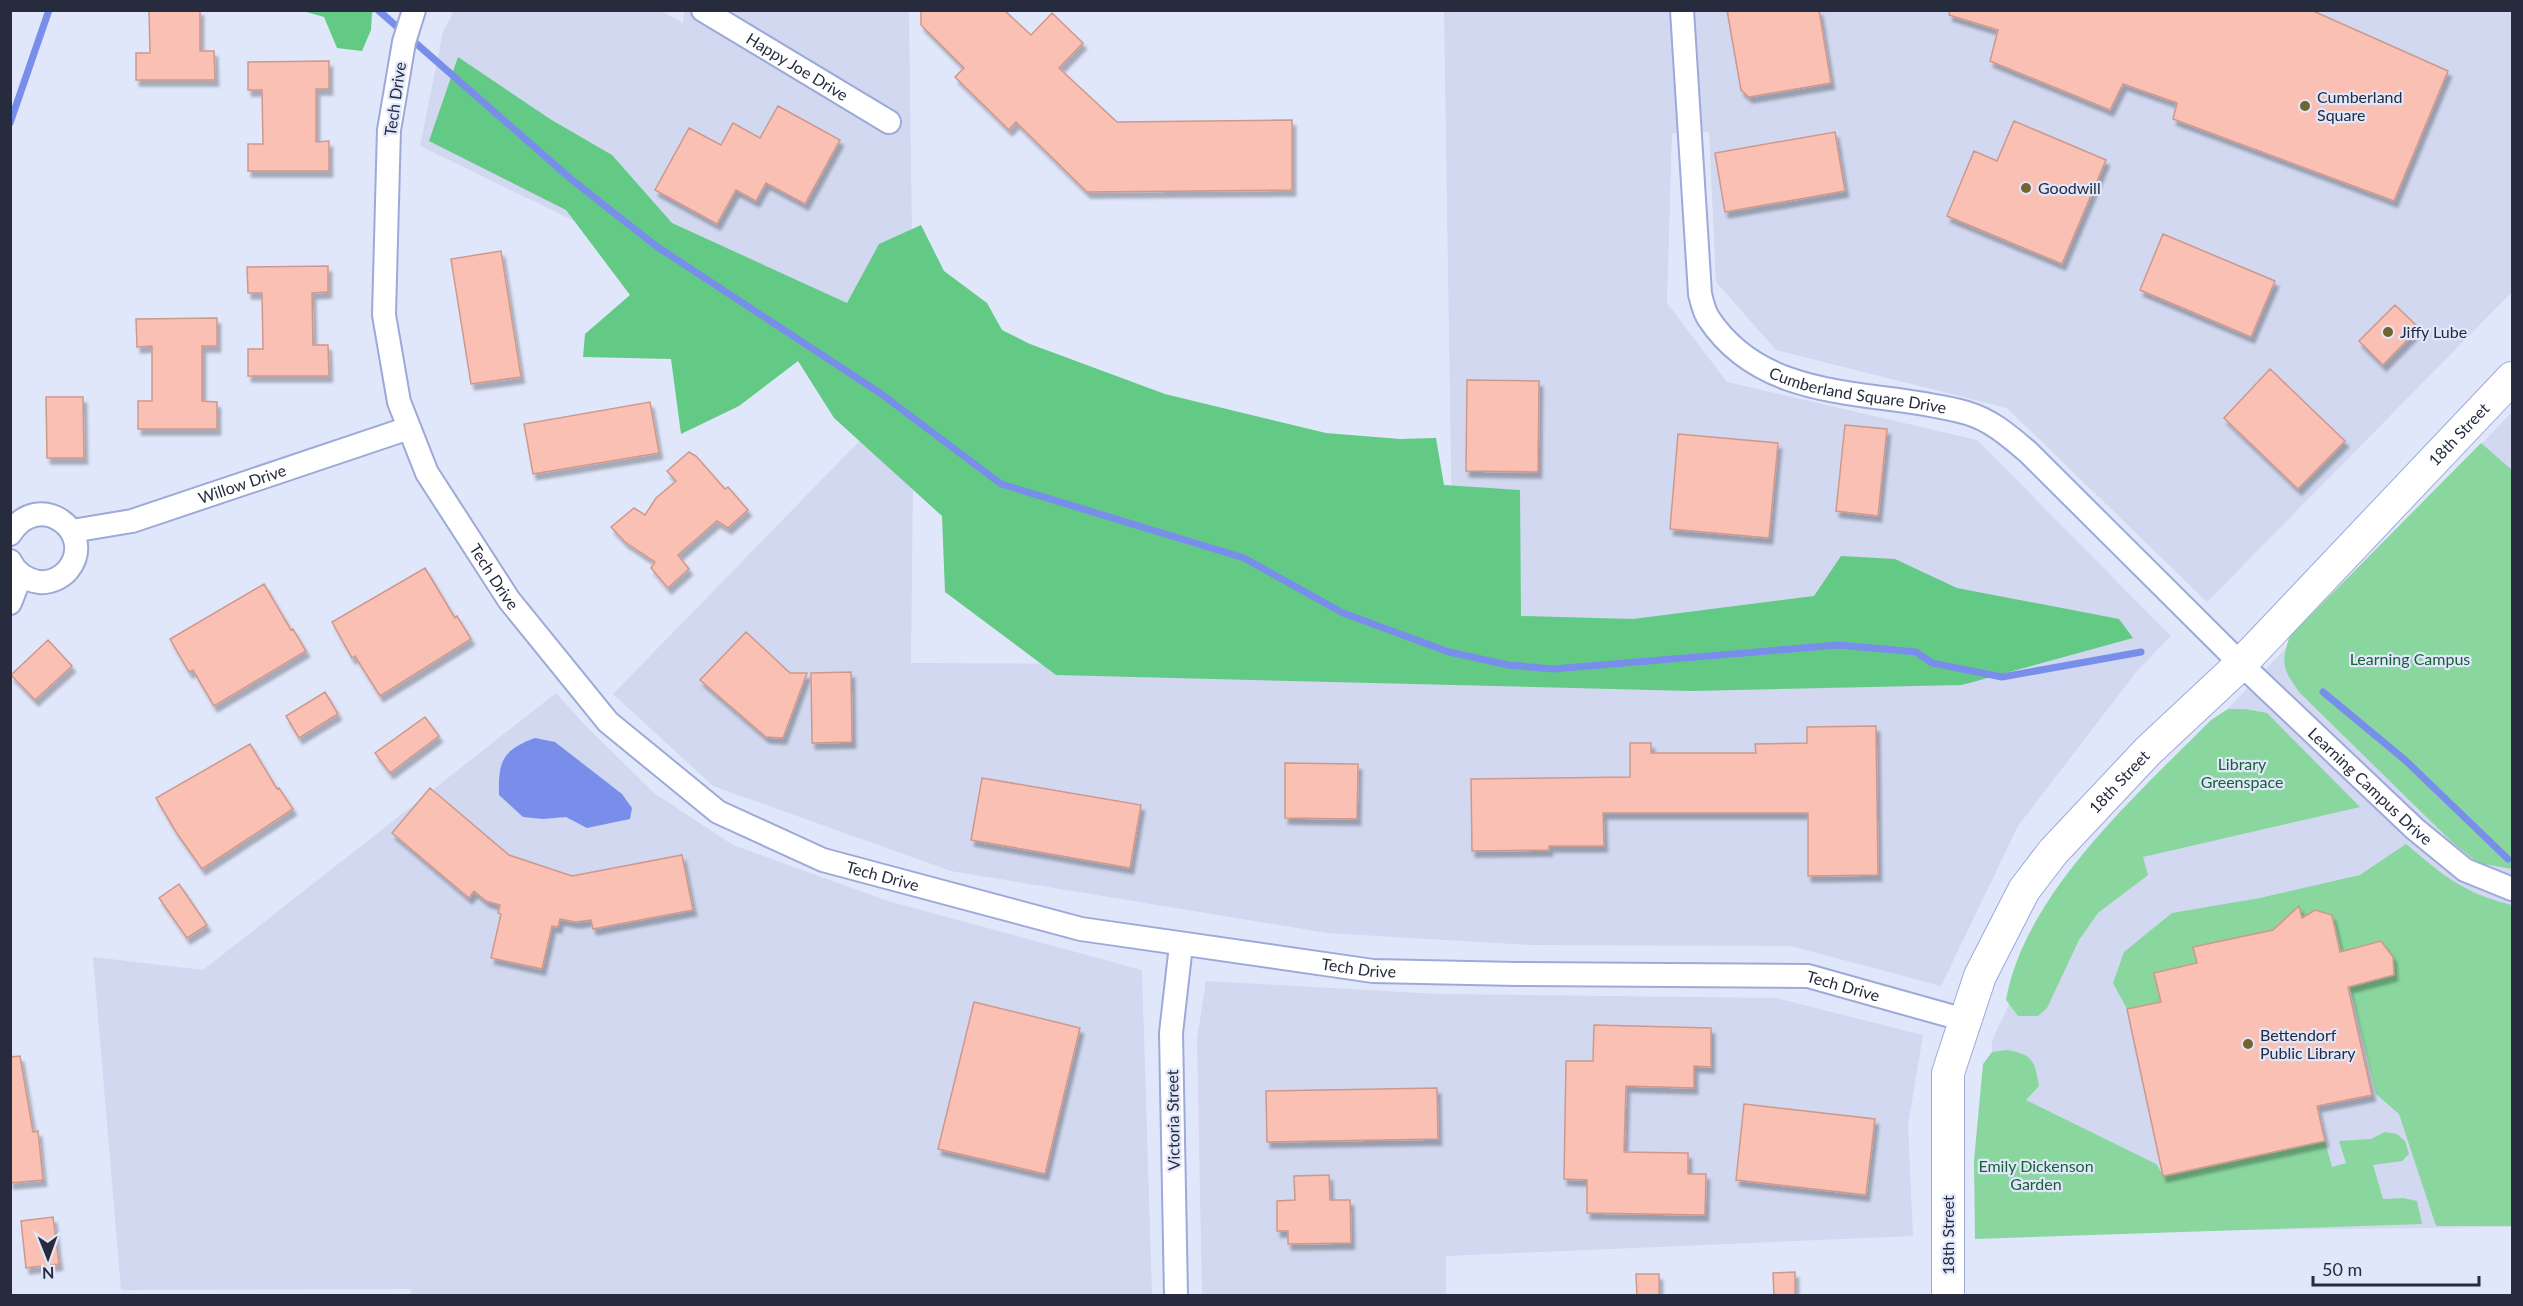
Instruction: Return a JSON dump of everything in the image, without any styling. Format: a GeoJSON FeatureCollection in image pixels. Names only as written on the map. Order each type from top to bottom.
{"type":"FeatureCollection","features":[{"type":"Feature","properties":{"kind":"street","name":"Tech Drive"},"geometry":{"type":"LineString","coordinates":[[414,10],[404,42],[389,130],[384,315],[399,402],[427,473],[521,615],[608,722],[718,812],[823,860],[1081,929],[1181,945],[1392,972],[1808,976],[1965,1020]]}},
{"type":"Feature","properties":{"kind":"street","name":"Happy Joe Drive"},"geometry":{"type":"LineString","coordinates":[[703,10],[890,122]]}},
{"type":"Feature","properties":{"kind":"street","name":"Cumberland Square Drive"},"geometry":{"type":"LineString","coordinates":[[1682,10],[1700,294],[1708,318],[1731,345],[1756,366],[1773,375],[1825,389],[1967,414],[2001,430],[2028,452],[2241,664]]}},
{"type":"Feature","properties":{"kind":"street","name":"18th Street"},"geometry":{"type":"LineString","coordinates":[[1948,1296],[1948,1073],[1980,976],[2024,890],[2046,862],[2148,751],[2241,664],[2512,378]]}},
{"type":"Feature","properties":{"kind":"street","name":"Willow Drive"},"geometry":{"type":"LineString","coordinates":[[72,531],[132,521],[409,428]]}},
{"type":"Feature","properties":{"kind":"street"},"geometry":{"type":"LineString","coordinates":[[10,534],[24,519],[45,514],[56,517],[72,531],[76,542],[76,554],[72,565],[54,580],[43,582],[16,568],[10,603]]}},
{"type":"Feature","properties":{"kind":"street","name":"Learning Campus Drive"},"geometry":{"type":"LineString","coordinates":[[2241,664],[2440,851],[2465,870],[2512,889]]}},
{"type":"Feature","properties":{"kind":"street","name":"Victoria Street"},"geometry":{"type":"LineString","coordinates":[[1176,1296],[1171,1033],[1181,945]]}},
{"type":"Feature","properties":{"kind":"shaded area"},"geometry":{"type":"Polygon","coordinates":[[[454,11],[661,11],[683,23],[684,11],[909,11],[914,386],[911,663],[1454,665],[1444,11],[2512,11],[2512,292],[2207,602],[2007,408],[1776,350],[1716,282],[1709,132],[1672,133],[1667,303],[1727,382],[1977,440],[2171,636],[2137,671],[2018,826],[1941,986],[1791,946],[1531,945],[1327,933],[951,871],[713,786],[613,694],[913,386],[420,146],[443,32],[454,11]]]}},
{"type":"Feature","properties":{"kind":"shaded area"},"geometry":{"type":"Polygon","coordinates":[[[2512,412],[2512,1227],[1985,1233],[1992,1041],[2060,894],[2171,768],[2512,412]]]}},
{"type":"Feature","properties":{"kind":"shaded area"},"geometry":{"type":"Polygon","coordinates":[[[556,693],[654,793],[733,845],[888,901],[1142,970],[1152,1295],[411,1296],[411,1289],[121,1290],[93,957],[203,970],[556,693]]]}},
{"type":"Feature","properties":{"kind":"shaded area"},"geometry":{"type":"Polygon","coordinates":[[[1206,981],[1438,994],[1776,998],[1923,1035],[1908,1125],[1913,1236],[1446,1256],[1446,1295],[1202,1296],[1197,1039],[1206,981]]]}},
{"type":"Feature","properties":{"kind":"green space"},"geometry":{"type":"Polygon","coordinates":[[[303,11],[376,11],[372,13],[371,30],[362,51],[337,48],[324,17],[303,11]]]}},
{"type":"Feature","properties":{"kind":"green space"},"geometry":{"type":"Polygon","coordinates":[[[458,57],[550,119],[612,155],[672,223],[847,303],[879,244],[921,225],[944,271],[987,303],[1002,330],[1030,344],[1165,394],[1326,433],[1400,439],[1436,438],[1444,485],[1520,490],[1521,616],[1633,619],[1814,596],[1841,556],[1895,559],[1957,588],[2119,619],[2133,638],[1962,685],[1691,691],[1056,675],[945,592],[942,516],[834,418],[798,361],[739,406],[681,434],[671,359],[583,357],[585,334],[630,295],[566,210],[429,141],[458,57]]]}},
{"type":"Feature","properties":{"kind":"green space","name":"Learning Campus"},"geometry":{"type":"Polygon","coordinates":[[[2481,443],[2512,470],[2512,869],[2478,863],[2452,842],[2300,693],[2287,672],[2284,660],[2290,636],[2481,443]]]}},
{"type":"Feature","properties":{"kind":"green space","name":"Library Greenspace"},"geometry":{"type":"Polygon","coordinates":[[[2228,709],[2267,713],[2360,807],[2143,857],[2148,875],[2098,913],[2079,940],[2047,1008],[2038,1016],[2018,1016],[2006,1000],[2017,960],[2036,922],[2060,884],[2088,848],[2150,780],[2211,720],[2228,709]]]}},
{"type":"Feature","properties":{"kind":"green space"},"geometry":{"type":"Polygon","coordinates":[[[2406,844],[2467,889],[2512,905],[2512,1226],[2436,1226],[2399,1114],[2376,1094],[2333,917],[2193,947],[2197,963],[2155,973],[2161,1002],[2127,1009],[2113,983],[2124,952],[2172,913],[2260,898],[2360,875],[2406,844]]]}},
{"type":"Feature","properties":{"kind":"green space","name":"Emily Dickenson Garden"},"geometry":{"type":"Polygon","coordinates":[[[2007,1050],[2028,1057],[2036,1070],[2039,1086],[2026,1100],[2156,1164],[2164,1176],[2325,1141],[2332,1167],[2346,1163],[2339,1141],[2371,1139],[2385,1132],[2397,1134],[2405,1141],[2409,1154],[2402,1161],[2373,1165],[2383,1199],[2403,1198],[2417,1201],[2422,1224],[1975,1239],[1974,1160],[1983,1064],[1992,1052],[2007,1050]]]}},
{"type":"Feature","properties":{"kind":"water"},"geometry":{"type":"Polygon","coordinates":[[[535,738],[555,742],[622,794],[632,808],[630,819],[587,828],[566,817],[543,819],[523,817],[499,795],[500,773],[509,752],[535,738]]]}},
{"type":"Feature","properties":{"kind":"building"},"geometry":{"type":"Polygon","coordinates":[[[149,10],[200,10],[200,51],[214,51],[215,80],[136,80],[136,53],[150,53],[149,10]]]}},
{"type":"Feature","properties":{"kind":"building"},"geometry":{"type":"Polygon","coordinates":[[[921,10],[1004,10],[1031,35],[1052,13],[1083,43],[1059,68],[1117,122],[1292,120],[1292,190],[1087,192],[1016,122],[1009,130],[955,77],[964,68],[921,25],[921,10]]]}},
{"type":"Feature","properties":{"kind":"building"},"geometry":{"type":"Polygon","coordinates":[[[1727,10],[1819,10],[1831,83],[1749,97],[1741,90],[1727,10]]]}},
{"type":"Feature","properties":{"kind":"building","name":"Cumberland Square"},"geometry":{"type":"Polygon","coordinates":[[[1950,10],[2311,10],[2448,71],[2394,201],[2173,119],[2177,103],[2123,84],[2110,110],[1990,61],[1998,30],[1949,15],[1950,10]]]}},
{"type":"Feature","properties":{"kind":"building"},"geometry":{"type":"Polygon","coordinates":[[[329,61],[329,89],[316,89],[316,142],[329,141],[329,171],[248,171],[248,144],[263,144],[262,90],[248,90],[248,62],[329,61]]]}},
{"type":"Feature","properties":{"kind":"building"},"geometry":{"type":"Polygon","coordinates":[[[778,106],[840,140],[805,204],[766,183],[756,201],[736,190],[717,224],[655,190],[689,128],[721,145],[733,123],[760,138],[778,106]]]}},
{"type":"Feature","properties":{"kind":"building","name":"Goodwill"},"geometry":{"type":"Polygon","coordinates":[[[2014,121],[2106,160],[2062,264],[1947,216],[1974,151],[1997,161],[2014,121]]]}},
{"type":"Feature","properties":{"kind":"building"},"geometry":{"type":"Polygon","coordinates":[[[1835,132],[1845,191],[1725,212],[1715,153],[1835,132]]]}},
{"type":"Feature","properties":{"kind":"building"},"geometry":{"type":"Polygon","coordinates":[[[2163,234],[2275,281],[2251,337],[2140,290],[2163,234]]]}},
{"type":"Feature","properties":{"kind":"building"},"geometry":{"type":"Polygon","coordinates":[[[501,251],[521,377],[471,384],[451,259],[501,251]]]}},
{"type":"Feature","properties":{"kind":"building"},"geometry":{"type":"Polygon","coordinates":[[[328,266],[328,292],[312,293],[313,345],[328,345],[329,376],[248,376],[248,349],[263,349],[262,293],[248,293],[247,267],[328,266]]]}},
{"type":"Feature","properties":{"kind":"building"},"geometry":{"type":"Polygon","coordinates":[[[2395,305],[2419,328],[2383,365],[2359,341],[2395,305]]]}},
{"type":"Feature","properties":{"kind":"building"},"geometry":{"type":"Polygon","coordinates":[[[217,318],[217,346],[202,346],[202,401],[217,402],[217,429],[138,429],[138,401],[152,401],[152,346],[137,347],[136,319],[217,318]]]}},
{"type":"Feature","properties":{"kind":"building"},"geometry":{"type":"Polygon","coordinates":[[[2270,369],[2345,441],[2298,489],[2224,418],[2270,369]]]}},
{"type":"Feature","properties":{"kind":"building"},"geometry":{"type":"Polygon","coordinates":[[[1467,380],[1539,381],[1538,472],[1466,471],[1467,380]]]}},
{"type":"Feature","properties":{"kind":"building"},"geometry":{"type":"Polygon","coordinates":[[[46,397],[83,397],[84,458],[47,458],[46,397]]]}},
{"type":"Feature","properties":{"kind":"building"},"geometry":{"type":"Polygon","coordinates":[[[650,402],[659,453],[533,474],[524,424],[650,402]]]}},
{"type":"Feature","properties":{"kind":"building"},"geometry":{"type":"Polygon","coordinates":[[[1845,425],[1887,429],[1878,516],[1836,511],[1845,425]]]}},
{"type":"Feature","properties":{"kind":"building"},"geometry":{"type":"Polygon","coordinates":[[[1678,434],[1778,443],[1769,538],[1670,529],[1678,434]]]}},
{"type":"Feature","properties":{"kind":"building"},"geometry":{"type":"Polygon","coordinates":[[[689,452],[696,456],[725,489],[728,487],[748,510],[728,528],[717,521],[678,555],[689,569],[668,588],[651,568],[655,562],[625,542],[611,527],[634,508],[645,515],[656,498],[676,481],[667,471],[689,452]]]}},
{"type":"Feature","properties":{"kind":"building"},"geometry":{"type":"Polygon","coordinates":[[[425,568],[455,618],[457,616],[471,639],[380,696],[355,656],[352,658],[332,622],[425,568]]]}},
{"type":"Feature","properties":{"kind":"building"},"geometry":{"type":"Polygon","coordinates":[[[264,584],[306,651],[214,706],[193,670],[189,672],[170,639],[264,584]]]}},
{"type":"Feature","properties":{"kind":"building"},"geometry":{"type":"Polygon","coordinates":[[[746,632],[790,673],[807,673],[783,738],[766,737],[700,680],[746,632]]]}},
{"type":"Feature","properties":{"kind":"building"},"geometry":{"type":"Polygon","coordinates":[[[48,640],[72,666],[35,700],[11,675],[48,640]]]}},
{"type":"Feature","properties":{"kind":"building"},"geometry":{"type":"Polygon","coordinates":[[[851,672],[852,742],[812,743],[811,673],[851,672]]]}},
{"type":"Feature","properties":{"kind":"building"},"geometry":{"type":"Polygon","coordinates":[[[325,692],[338,714],[299,738],[286,716],[325,692]]]}},
{"type":"Feature","properties":{"kind":"building"},"geometry":{"type":"Polygon","coordinates":[[[425,717],[439,736],[390,773],[375,753],[425,717]]]}},
{"type":"Feature","properties":{"kind":"building"},"geometry":{"type":"Polygon","coordinates":[[[1876,726],[1878,875],[1808,876],[1808,813],[1603,813],[1604,846],[1549,846],[1549,850],[1472,851],[1471,779],[1630,777],[1630,743],[1651,743],[1651,753],[1756,753],[1755,744],[1807,743],[1807,727],[1876,726]]]}},
{"type":"Feature","properties":{"kind":"building"},"geometry":{"type":"Polygon","coordinates":[[[250,744],[277,789],[279,788],[293,809],[202,869],[156,798],[250,744]]]}},
{"type":"Feature","properties":{"kind":"building"},"geometry":{"type":"Polygon","coordinates":[[[1285,763],[1358,764],[1357,819],[1285,818],[1285,763]]]}},
{"type":"Feature","properties":{"kind":"building"},"geometry":{"type":"Polygon","coordinates":[[[982,778],[1141,805],[1130,868],[971,840],[982,778]]]}},
{"type":"Feature","properties":{"kind":"building"},"geometry":{"type":"Polygon","coordinates":[[[430,788],[509,855],[572,876],[682,855],[693,910],[593,929],[591,920],[575,922],[560,919],[558,927],[552,926],[542,969],[491,958],[501,914],[498,913],[500,905],[486,901],[474,891],[469,898],[392,833],[430,788]]]}},
{"type":"Feature","properties":{"kind":"building"},"geometry":{"type":"Polygon","coordinates":[[[179,884],[207,925],[187,938],[159,898],[179,884]]]}},
{"type":"Feature","properties":{"kind":"building","name":"Bettendorf Public Library"},"geometry":{"type":"Polygon","coordinates":[[[2299,906],[2302,918],[2315,910],[2332,915],[2340,952],[2381,941],[2393,957],[2394,975],[2348,987],[2372,1095],[2317,1106],[2325,1141],[2163,1176],[2127,1009],[2161,1002],[2154,973],[2197,963],[2193,947],[2273,930],[2299,906]]]}},
{"type":"Feature","properties":{"kind":"building"},"geometry":{"type":"Polygon","coordinates":[[[974,1002],[1080,1028],[1045,1174],[938,1149],[974,1002]]]}},
{"type":"Feature","properties":{"kind":"building"},"geometry":{"type":"Polygon","coordinates":[[[1594,1025],[1711,1028],[1711,1067],[1694,1066],[1694,1088],[1626,1086],[1624,1152],[1688,1153],[1688,1174],[1706,1174],[1705,1215],[1587,1213],[1587,1180],[1564,1179],[1566,1061],[1593,1061],[1594,1025]]]}},
{"type":"Feature","properties":{"kind":"building"},"geometry":{"type":"Polygon","coordinates":[[[20,1056],[33,1132],[38,1131],[43,1180],[10,1183],[10,1057],[20,1056]]]}},
{"type":"Feature","properties":{"kind":"building"},"geometry":{"type":"Polygon","coordinates":[[[1437,1088],[1438,1139],[1267,1142],[1266,1091],[1437,1088]]]}},
{"type":"Feature","properties":{"kind":"building"},"geometry":{"type":"Polygon","coordinates":[[[1744,1104],[1875,1119],[1866,1195],[1736,1180],[1744,1104]]]}},
{"type":"Feature","properties":{"kind":"building"},"geometry":{"type":"Polygon","coordinates":[[[1329,1175],[1330,1200],[1350,1200],[1351,1243],[1288,1244],[1288,1231],[1277,1231],[1277,1201],[1295,1200],[1294,1176],[1329,1175]]]}},
{"type":"Feature","properties":{"kind":"building"},"geometry":{"type":"Polygon","coordinates":[[[53,1217],[59,1264],[26,1268],[21,1221],[53,1217]]]}},
{"type":"Feature","properties":{"kind":"building"},"geometry":{"type":"Polygon","coordinates":[[[1795,1272],[1795,1296],[1774,1296],[1773,1273],[1795,1272]]]}},
{"type":"Feature","properties":{"kind":"building"},"geometry":{"type":"Polygon","coordinates":[[[1636,1274],[1659,1274],[1659,1296],[1637,1296],[1636,1274]]]}},
{"type":"Feature","properties":{"kind":"waterway"},"geometry":{"type":"LineString","coordinates":[[10,123],[49,10]]}},
{"type":"Feature","properties":{"kind":"waterway"},"geometry":{"type":"LineString","coordinates":[[378,10],[571,179],[656,246],[880,393],[1001,484],[1244,558],[1343,613],[1449,652],[1508,665],[1553,669],[1839,645],[1916,652],[1932,663],[2002,677],[2141,652]]}},
{"type":"Feature","properties":{"kind":"waterway"},"geometry":{"type":"LineString","coordinates":[[2323,692],[2405,760],[2508,859]]}},
{"type":"Feature","properties":{"kind":"place","name":"Cumberland Square"},"geometry":{"type":"Point","coordinates":[2305,106]}},
{"type":"Feature","properties":{"kind":"place","name":"Goodwill"},"geometry":{"type":"Point","coordinates":[2026,188]}},
{"type":"Feature","properties":{"kind":"place","name":"Jiffy Lube"},"geometry":{"type":"Point","coordinates":[2388,332]}},
{"type":"Feature","properties":{"kind":"place","name":"Bettendorf Public Library"},"geometry":{"type":"Point","coordinates":[2248,1044]}}]}
